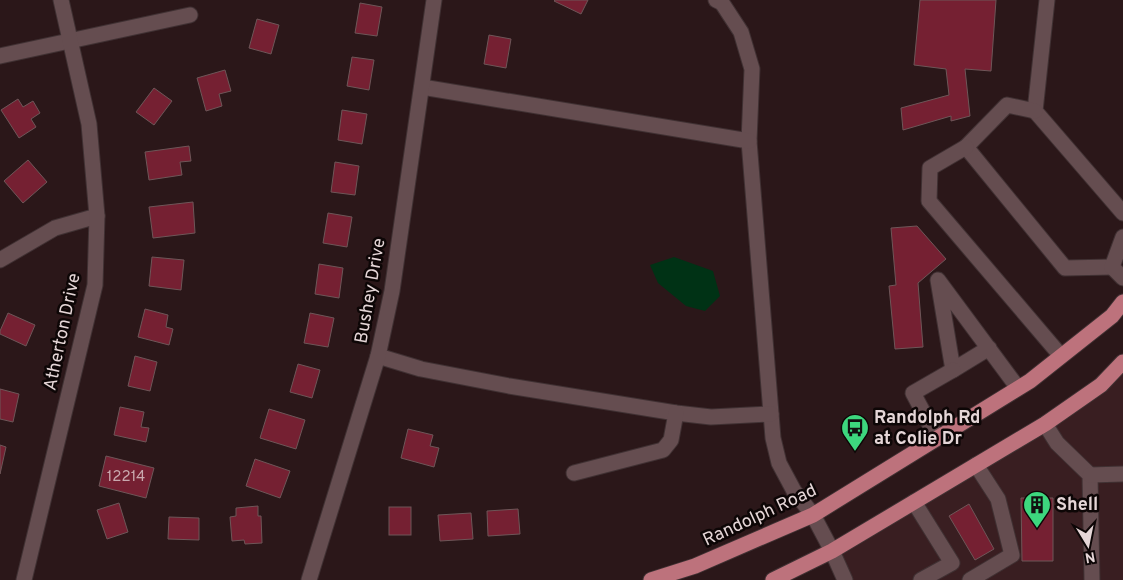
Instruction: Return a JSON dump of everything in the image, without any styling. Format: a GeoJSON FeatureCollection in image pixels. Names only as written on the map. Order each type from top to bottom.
{"type":"FeatureCollection","features":[{"type":"Feature","properties":{"kind":"main road","name":"Randolph Road"},"geometry":{"type":"LineString","coordinates":[[651,580],[695,566],[813,515],[1030,381],[1112,316],[1123,302]]}},
{"type":"Feature","properties":{"kind":"main road"},"geometry":{"type":"LineString","coordinates":[[773,580],[832,551],[1045,424],[1101,385],[1123,362]]}},
{"type":"Feature","properties":{"kind":"street","name":"Atherton Drive"},"geometry":{"type":"LineString","coordinates":[[24,580],[96,285],[97,216],[89,124],[61,0]]}},
{"type":"Feature","properties":{"kind":"street","name":"Bushey Drive"},"geometry":{"type":"LineString","coordinates":[[309,580],[378,356],[392,291],[434,0]]}},
{"type":"Feature","properties":{"kind":"street"},"geometry":{"type":"LineString","coordinates":[[716,0],[722,3],[741,32],[752,69],[749,141],[773,438],[779,463],[794,491],[813,515],[845,580]]}},
{"type":"Feature","properties":{"kind":"street"},"geometry":{"type":"LineString","coordinates":[[1035,111],[1047,0]]}},
{"type":"Feature","properties":{"kind":"street"},"geometry":{"type":"LineString","coordinates":[[0,56],[190,15]]}},
{"type":"Feature","properties":{"kind":"street"},"geometry":{"type":"LineString","coordinates":[[422,86],[749,141]]}},
{"type":"Feature","properties":{"kind":"street"},"geometry":{"type":"LineString","coordinates":[[1061,356],[928,201],[930,168],[966,147],[1007,105],[1035,111],[1123,213]]}},
{"type":"Feature","properties":{"kind":"street"},"geometry":{"type":"LineString","coordinates":[[966,147],[1065,268],[1112,267],[1123,278]]}},
{"type":"Feature","properties":{"kind":"street"},"geometry":{"type":"LineString","coordinates":[[0,260],[55,228],[97,216]]}},
{"type":"Feature","properties":{"kind":"street"},"geometry":{"type":"LineString","coordinates":[[1112,267],[1123,237]]}},
{"type":"Feature","properties":{"kind":"street"},"geometry":{"type":"LineString","coordinates":[[953,370],[938,280],[1018,388]]}},
{"type":"Feature","properties":{"kind":"street"},"geometry":{"type":"LineString","coordinates":[[937,438],[913,394],[989,348]]}},
{"type":"Feature","properties":{"kind":"street"},"geometry":{"type":"LineString","coordinates":[[378,356],[421,369],[676,413],[711,417],[771,414]]}},
{"type":"Feature","properties":{"kind":"street"},"geometry":{"type":"LineString","coordinates":[[574,473],[663,450],[671,440],[676,413]]}},
{"type":"Feature","properties":{"kind":"street"},"geometry":{"type":"LineString","coordinates":[[1045,424],[1056,443],[1090,475],[1123,474]]}},
{"type":"Feature","properties":{"kind":"street"},"geometry":{"type":"LineString","coordinates":[[970,580],[1012,555],[998,499],[976,465]]}},
{"type":"Feature","properties":{"kind":"street"},"geometry":{"type":"LineString","coordinates":[[1090,475],[1092,580]]}},
{"type":"Feature","properties":{"kind":"street"},"geometry":{"type":"LineString","coordinates":[[914,502],[962,580]]}},
{"type":"Feature","properties":{"kind":"street"},"geometry":{"type":"LineString","coordinates":[[922,580],[952,563]]}},
{"type":"Feature","properties":{"kind":"shaded area"},"geometry":{"type":"Polygon","coordinates":[[[1123,362],[1123,580],[845,580],[832,551],[1045,424],[1123,362]]]}},
{"type":"Feature","properties":{"kind":"green space"},"geometry":{"type":"Polygon","coordinates":[[[674,257],[713,271],[720,296],[705,311],[686,306],[658,283],[650,265],[674,257]]]}},
{"type":"Feature","properties":{"kind":"building"},"geometry":{"type":"Polygon","coordinates":[[[555,0],[588,0],[581,14],[555,0]]]}},
{"type":"Feature","properties":{"kind":"building"},"geometry":{"type":"Polygon","coordinates":[[[920,0],[996,0],[991,71],[965,69],[970,116],[951,121],[951,116],[903,130],[901,108],[949,95],[946,69],[914,65],[920,0]]]}},
{"type":"Feature","properties":{"kind":"building"},"geometry":{"type":"Polygon","coordinates":[[[360,3],[382,7],[377,36],[355,33],[360,3]]]}},
{"type":"Feature","properties":{"kind":"building"},"geometry":{"type":"Polygon","coordinates":[[[257,19],[279,25],[271,54],[249,48],[257,19]]]}},
{"type":"Feature","properties":{"kind":"building"},"geometry":{"type":"Polygon","coordinates":[[[489,35],[511,39],[506,68],[484,64],[489,35]]]}},
{"type":"Feature","properties":{"kind":"building"},"geometry":{"type":"Polygon","coordinates":[[[352,57],[374,60],[369,90],[347,86],[352,57]]]}},
{"type":"Feature","properties":{"kind":"building"},"geometry":{"type":"Polygon","coordinates":[[[225,70],[231,91],[219,94],[222,106],[206,111],[197,78],[225,70]]]}},
{"type":"Feature","properties":{"kind":"building"},"geometry":{"type":"Polygon","coordinates":[[[154,88],[172,101],[154,125],[136,112],[154,88]]]}},
{"type":"Feature","properties":{"kind":"building"},"geometry":{"type":"Polygon","coordinates":[[[18,99],[23,107],[33,101],[40,113],[31,119],[36,127],[19,138],[1,110],[18,99]]]}},
{"type":"Feature","properties":{"kind":"building"},"geometry":{"type":"Polygon","coordinates":[[[342,110],[367,114],[362,144],[338,140],[342,110]]]}},
{"type":"Feature","properties":{"kind":"building"},"geometry":{"type":"Polygon","coordinates":[[[189,146],[191,161],[180,162],[182,175],[149,180],[145,152],[189,146]]]}},
{"type":"Feature","properties":{"kind":"building"},"geometry":{"type":"Polygon","coordinates":[[[28,160],[47,182],[23,203],[4,181],[28,160]]]}},
{"type":"Feature","properties":{"kind":"building"},"geometry":{"type":"Polygon","coordinates":[[[335,162],[359,166],[355,195],[331,192],[335,162]]]}},
{"type":"Feature","properties":{"kind":"building"},"geometry":{"type":"Polygon","coordinates":[[[193,202],[195,233],[153,238],[149,207],[193,202]]]}},
{"type":"Feature","properties":{"kind":"building"},"geometry":{"type":"Polygon","coordinates":[[[328,213],[352,217],[347,247],[323,243],[328,213]]]}},
{"type":"Feature","properties":{"kind":"building"},"geometry":{"type":"Polygon","coordinates":[[[917,226],[946,259],[918,283],[923,347],[895,349],[889,286],[896,285],[891,228],[917,226]]]}},
{"type":"Feature","properties":{"kind":"building"},"geometry":{"type":"Polygon","coordinates":[[[152,257],[184,260],[181,290],[149,286],[152,257]]]}},
{"type":"Feature","properties":{"kind":"building"},"geometry":{"type":"Polygon","coordinates":[[[319,264],[343,268],[339,298],[315,294],[319,264]]]}},
{"type":"Feature","properties":{"kind":"building"},"geometry":{"type":"Polygon","coordinates":[[[145,309],[168,315],[166,327],[173,329],[169,345],[138,337],[145,309]]]}},
{"type":"Feature","properties":{"kind":"building"},"geometry":{"type":"Polygon","coordinates":[[[8,313],[35,325],[26,346],[0,334],[8,313]]]}},
{"type":"Feature","properties":{"kind":"building"},"geometry":{"type":"Polygon","coordinates":[[[310,313],[334,318],[328,347],[304,343],[310,313]]]}},
{"type":"Feature","properties":{"kind":"building"},"geometry":{"type":"Polygon","coordinates":[[[135,356],[157,362],[150,391],[128,386],[135,356]]]}},
{"type":"Feature","properties":{"kind":"building"},"geometry":{"type":"Polygon","coordinates":[[[298,364],[320,370],[312,398],[290,392],[298,364]]]}},
{"type":"Feature","properties":{"kind":"building"},"geometry":{"type":"Polygon","coordinates":[[[0,389],[19,394],[13,422],[0,419],[0,389]]]}},
{"type":"Feature","properties":{"kind":"building"},"geometry":{"type":"Polygon","coordinates":[[[120,407],[144,412],[141,427],[149,428],[146,442],[114,435],[120,407]]]}},
{"type":"Feature","properties":{"kind":"building"},"geometry":{"type":"Polygon","coordinates":[[[269,409],[305,420],[296,449],[260,438],[269,409]]]}},
{"type":"Feature","properties":{"kind":"building"},"geometry":{"type":"Polygon","coordinates":[[[408,429],[433,435],[430,446],[439,448],[434,467],[401,458],[408,429]]]}},
{"type":"Feature","properties":{"kind":"building"},"geometry":{"type":"Polygon","coordinates":[[[0,445],[6,447],[0,474],[0,445]]]}},
{"type":"Feature","properties":{"kind":"building"},"geometry":{"type":"Polygon","coordinates":[[[106,456],[154,468],[146,498],[99,486],[106,456]]]}},
{"type":"Feature","properties":{"kind":"building"},"geometry":{"type":"Polygon","coordinates":[[[255,459],[290,471],[280,498],[246,486],[255,459]]]}},
{"type":"Feature","properties":{"kind":"building","name":"Shell"},"geometry":{"type":"Polygon","coordinates":[[[1021,498],[1053,498],[1053,561],[1022,561],[1021,498]]]}},
{"type":"Feature","properties":{"kind":"building"},"geometry":{"type":"Polygon","coordinates":[[[119,503],[128,532],[107,539],[97,510],[119,503]]]}},
{"type":"Feature","properties":{"kind":"building"},"geometry":{"type":"Polygon","coordinates":[[[969,504],[994,549],[975,560],[949,516],[969,504]]]}},
{"type":"Feature","properties":{"kind":"building"},"geometry":{"type":"Polygon","coordinates":[[[258,506],[258,516],[261,516],[262,543],[245,544],[244,540],[232,541],[230,517],[236,516],[236,508],[258,506]]]}},
{"type":"Feature","properties":{"kind":"building"},"geometry":{"type":"Polygon","coordinates":[[[389,507],[411,507],[411,535],[389,535],[389,507]]]}},
{"type":"Feature","properties":{"kind":"building"},"geometry":{"type":"Polygon","coordinates":[[[518,509],[520,534],[488,536],[487,511],[518,509]]]}},
{"type":"Feature","properties":{"kind":"building"},"geometry":{"type":"Polygon","coordinates":[[[471,513],[473,539],[440,541],[438,515],[471,513]]]}},
{"type":"Feature","properties":{"kind":"building"},"geometry":{"type":"Polygon","coordinates":[[[169,517],[199,518],[199,540],[168,539],[169,517]]]}},
{"type":"Feature","properties":{"kind":"place","name":"Randolph Rd at Colie Dr"},"geometry":{"type":"Point","coordinates":[855,452]}},
{"type":"Feature","properties":{"kind":"place","name":"Shell"},"geometry":{"type":"Point","coordinates":[1037,529]}}]}
